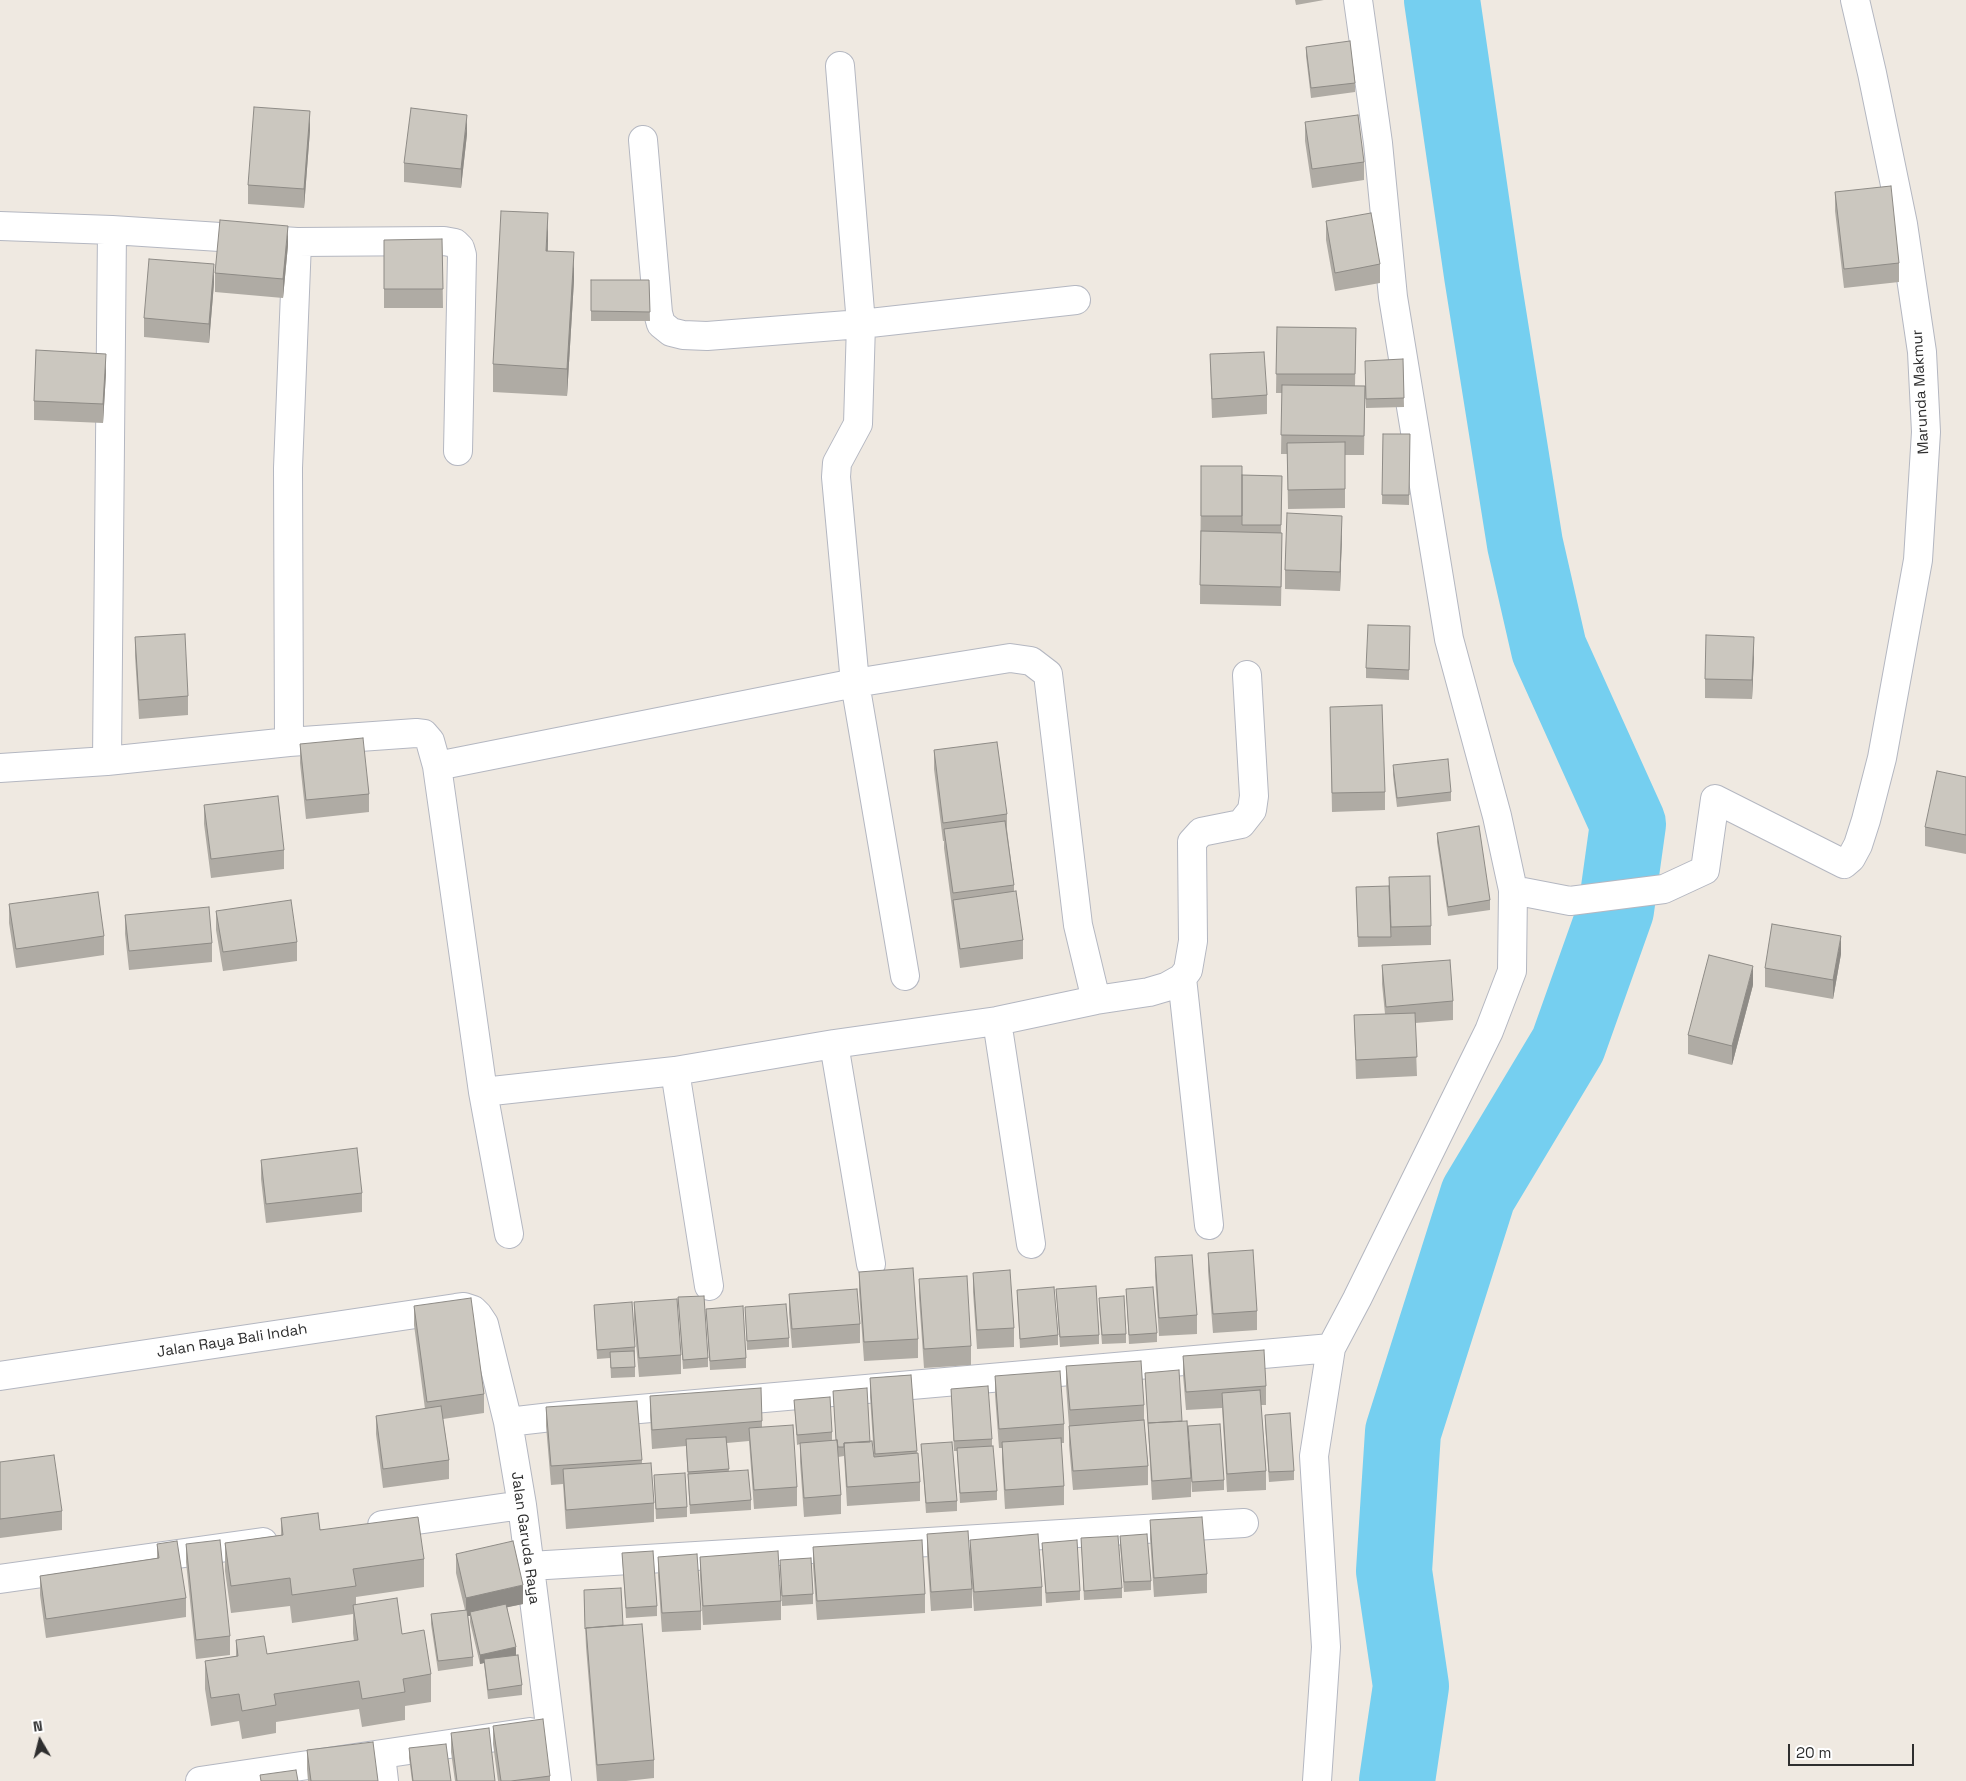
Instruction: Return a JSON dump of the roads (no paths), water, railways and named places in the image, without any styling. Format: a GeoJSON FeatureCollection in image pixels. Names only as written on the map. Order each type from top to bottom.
{"type":"FeatureCollection","features":[{"type":"Feature","properties":{"kind":"street"},"geometry":{"type":"LineString","coordinates":[[1316,1781],[1326,1647],[1314,1456],[1331,1348],[1489,1031],[1512,971],[1514,890],[1497,816],[1449,639],[1393,297],[1378,143],[1358,0]]}},
{"type":"Feature","properties":{"kind":"street","name":"Marunda Makmur"},"geometry":{"type":"LineString","coordinates":[[1514,890],[1570,901],[1664,889],[1705,870],[1716,799],[1844,864],[1851,858],[1858,844],[1882,758],[1918,560],[1926,432],[1922,352],[1902,224],[1872,73],[1855,0]]}},
{"type":"Feature","properties":{"kind":"street"},"geometry":{"type":"LineString","coordinates":[[840,66],[861,324],[858,424],[837,463],[836,477],[855,683],[905,976]]}},
{"type":"Feature","properties":{"kind":"street"},"geometry":{"type":"LineString","coordinates":[[643,140],[658,313],[661,324],[671,332],[684,335],[707,336],[861,324],[1076,300]]}},
{"type":"Feature","properties":{"kind":"street"},"geometry":{"type":"LineString","coordinates":[[0,226],[112,230],[297,242],[444,241],[455,243],[460,248],[462,255],[458,452]]}},
{"type":"Feature","properties":{"kind":"street"},"geometry":{"type":"LineString","coordinates":[[107,761],[112,230]]}},
{"type":"Feature","properties":{"kind":"street"},"geometry":{"type":"LineString","coordinates":[[289,742],[288,468],[297,242]]}},
{"type":"Feature","properties":{"kind":"street"},"geometry":{"type":"LineString","coordinates":[[437,766],[855,683],[1010,658],[1031,661],[1048,674],[1078,925],[1096,1000]]}},
{"type":"Feature","properties":{"kind":"street"},"geometry":{"type":"LineString","coordinates":[[483,1092],[675,1071],[834,1044],[997,1021],[1096,1000],[1149,992],[1166,987],[1182,978],[1188,970],[1193,941],[1192,842],[1201,832],[1241,824],[1252,810],[1254,796],[1247,675]]}},
{"type":"Feature","properties":{"kind":"street"},"geometry":{"type":"LineString","coordinates":[[0,768],[107,761],[289,742],[424,734],[430,741],[437,766],[483,1092],[509,1234]]}},
{"type":"Feature","properties":{"kind":"street"},"geometry":{"type":"LineString","coordinates":[[1182,978],[1209,1225]]}},
{"type":"Feature","properties":{"kind":"street"},"geometry":{"type":"LineString","coordinates":[[997,1021],[1031,1244]]}},
{"type":"Feature","properties":{"kind":"street"},"geometry":{"type":"LineString","coordinates":[[834,1044],[871,1264]]}},
{"type":"Feature","properties":{"kind":"street"},"geometry":{"type":"LineString","coordinates":[[675,1071],[709,1286]]}},
{"type":"Feature","properties":{"kind":"street","name":"Jalan Raya Bali Indah"},"geometry":{"type":"LineString","coordinates":[[0,1376],[464,1307]]}},
{"type":"Feature","properties":{"kind":"street","name":"Jalan Garuda Raya"},"geometry":{"type":"LineString","coordinates":[[464,1307],[478,1315],[484,1324],[508,1422],[522,1505],[557,1781]]}},
{"type":"Feature","properties":{"kind":"street"},"geometry":{"type":"LineString","coordinates":[[508,1422],[1331,1348]]}},
{"type":"Feature","properties":{"kind":"street"},"geometry":{"type":"LineString","coordinates":[[354,1529],[522,1505]]}},
{"type":"Feature","properties":{"kind":"street"},"geometry":{"type":"LineString","coordinates":[[530,1566],[1244,1523]]}},
{"type":"Feature","properties":{"kind":"street"},"geometry":{"type":"LineString","coordinates":[[0,1579],[286,1538]]}},
{"type":"Feature","properties":{"kind":"street"},"geometry":{"type":"LineString","coordinates":[[211,1780],[549,1729]]}},
{"type":"Feature","properties":{"kind":"street"},"geometry":{"type":"LineString","coordinates":[[380,1754],[384,1781]]}},
{"type":"Feature","properties":{"kind":"waterway"},"geometry":{"type":"LineString","coordinates":[[1397,1781],[1411,1686],[1394,1571],[1403,1432],[1478,1195],[1568,1045],[1616,910],[1628,824],[1549,649],[1525,544],[1482,275],[1442,0]]}}]}
